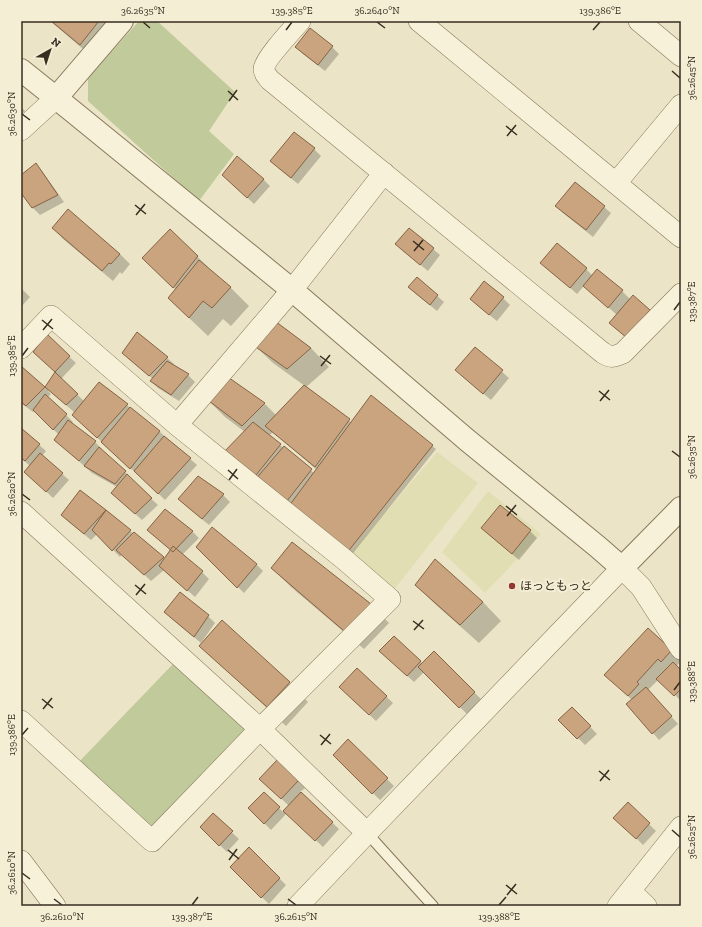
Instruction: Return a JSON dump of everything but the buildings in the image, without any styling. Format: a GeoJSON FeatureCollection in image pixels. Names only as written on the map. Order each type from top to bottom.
{"type":"FeatureCollection","features":[{"type":"Feature","properties":{"kind":"street"},"geometry":{"type":"LineString","coordinates":[[21,130],[56,98],[122,21]]}},
{"type":"Feature","properties":{"kind":"street"},"geometry":{"type":"LineString","coordinates":[[300,21],[267,60],[264,68],[266,75],[270,80],[603,353],[609,357],[623,353],[681,294]]}},
{"type":"Feature","properties":{"kind":"street"},"geometry":{"type":"LineString","coordinates":[[419,21],[681,237]]}},
{"type":"Feature","properties":{"kind":"street"},"geometry":{"type":"LineString","coordinates":[[638,21],[681,56]]}},
{"type":"Feature","properties":{"kind":"street"},"geometry":{"type":"LineString","coordinates":[[21,70],[292,290],[467,440],[598,546],[641,587],[681,649]]}},
{"type":"Feature","properties":{"kind":"street"},"geometry":{"type":"LineString","coordinates":[[616,183],[681,105]]}},
{"type":"Feature","properties":{"kind":"street"},"geometry":{"type":"LineString","coordinates":[[177,425],[292,290],[384,173]]}},
{"type":"Feature","properties":{"kind":"street"},"geometry":{"type":"LineString","coordinates":[[21,348],[51,316],[177,425],[345,560],[390,599],[260,729],[152,841],[22,725]]}},
{"type":"Feature","properties":{"kind":"street"},"geometry":{"type":"LineString","coordinates":[[298,906],[681,508]]}},
{"type":"Feature","properties":{"kind":"street"},"geometry":{"type":"LineString","coordinates":[[21,512],[260,729],[367,833]]}},
{"type":"Feature","properties":{"kind":"street"},"geometry":{"type":"LineString","coordinates":[[646,906],[624,898],[681,827]]}},
{"type":"Feature","properties":{"kind":"street"},"geometry":{"type":"LineString","coordinates":[[21,861],[55,906]]}},
{"type":"Feature","properties":{"kind":"lane"},"geometry":{"type":"LineString","coordinates":[[367,833],[433,906]]}},
{"type":"Feature","properties":{"kind":"shaded area"},"geometry":{"type":"Polygon","coordinates":[[[437,452],[478,483],[393,591],[351,553],[437,452]]]}},
{"type":"Feature","properties":{"kind":"shaded area"},"geometry":{"type":"Polygon","coordinates":[[[488,491],[541,534],[485,593],[442,552],[488,491]]]}},
{"type":"Feature","properties":{"kind":"green space"},"geometry":{"type":"Polygon","coordinates":[[[139,21],[157,21],[235,92],[209,131],[234,154],[199,201],[88,101],[88,78],[139,21]]]}},
{"type":"Feature","properties":{"kind":"green space"},"geometry":{"type":"Polygon","coordinates":[[[173,664],[249,731],[147,832],[76,765],[173,664]]]}},
{"type":"Feature","properties":{"kind":"place","name":"ほっともっと"},"geometry":{"type":"Point","coordinates":[512,586]}}]}
